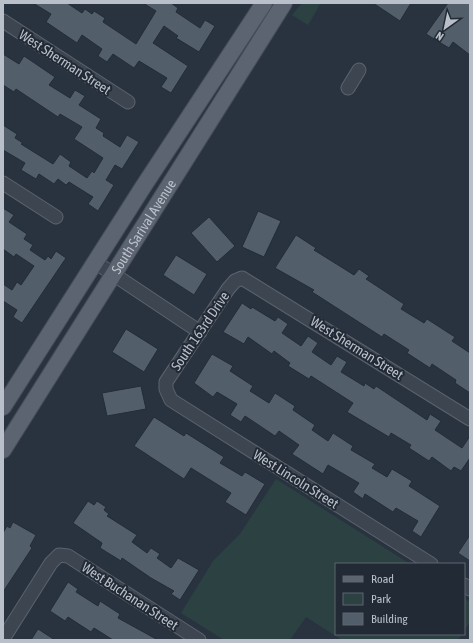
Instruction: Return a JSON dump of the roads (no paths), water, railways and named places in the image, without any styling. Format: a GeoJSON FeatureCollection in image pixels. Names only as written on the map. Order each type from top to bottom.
{"type":"FeatureCollection","features":[{"type":"Feature","properties":{"kind":"main road","name":"South Sarival Avenue"},"geometry":{"type":"LineString","coordinates":[[3,407],[95,262],[264,3]]}},
{"type":"Feature","properties":{"kind":"main road","name":"South Sarival Avenue"},"geometry":{"type":"LineString","coordinates":[[3,450],[284,3]]}},
{"type":"Feature","properties":{"kind":"street","name":"West Sherman Street"},"geometry":{"type":"LineString","coordinates":[[3,21],[128,102]]}},
{"type":"Feature","properties":{"kind":"street"},"geometry":{"type":"LineString","coordinates":[[348,88],[359,70]]}},
{"type":"Feature","properties":{"kind":"street"},"geometry":{"type":"LineString","coordinates":[[3,183],[56,217]]}},
{"type":"Feature","properties":{"kind":"street"},"geometry":{"type":"LineString","coordinates":[[95,262],[200,332]]}},
{"type":"Feature","properties":{"kind":"street","name":"West Sherman Street"},"geometry":{"type":"LineString","coordinates":[[242,278],[470,419]]}},
{"type":"Feature","properties":{"kind":"street","name":"South 163rd Drive"},"geometry":{"type":"LineString","coordinates":[[166,390],[166,382],[228,289],[234,281],[242,278]]}},
{"type":"Feature","properties":{"kind":"street","name":"West Lincoln Street"},"geometry":{"type":"LineString","coordinates":[[166,390],[171,400],[428,563]]}},
{"type":"Feature","properties":{"kind":"street","name":"West Buchanan Street"},"geometry":{"type":"LineString","coordinates":[[3,639],[51,563],[59,555],[68,556],[181,635],[199,640]]}}]}
